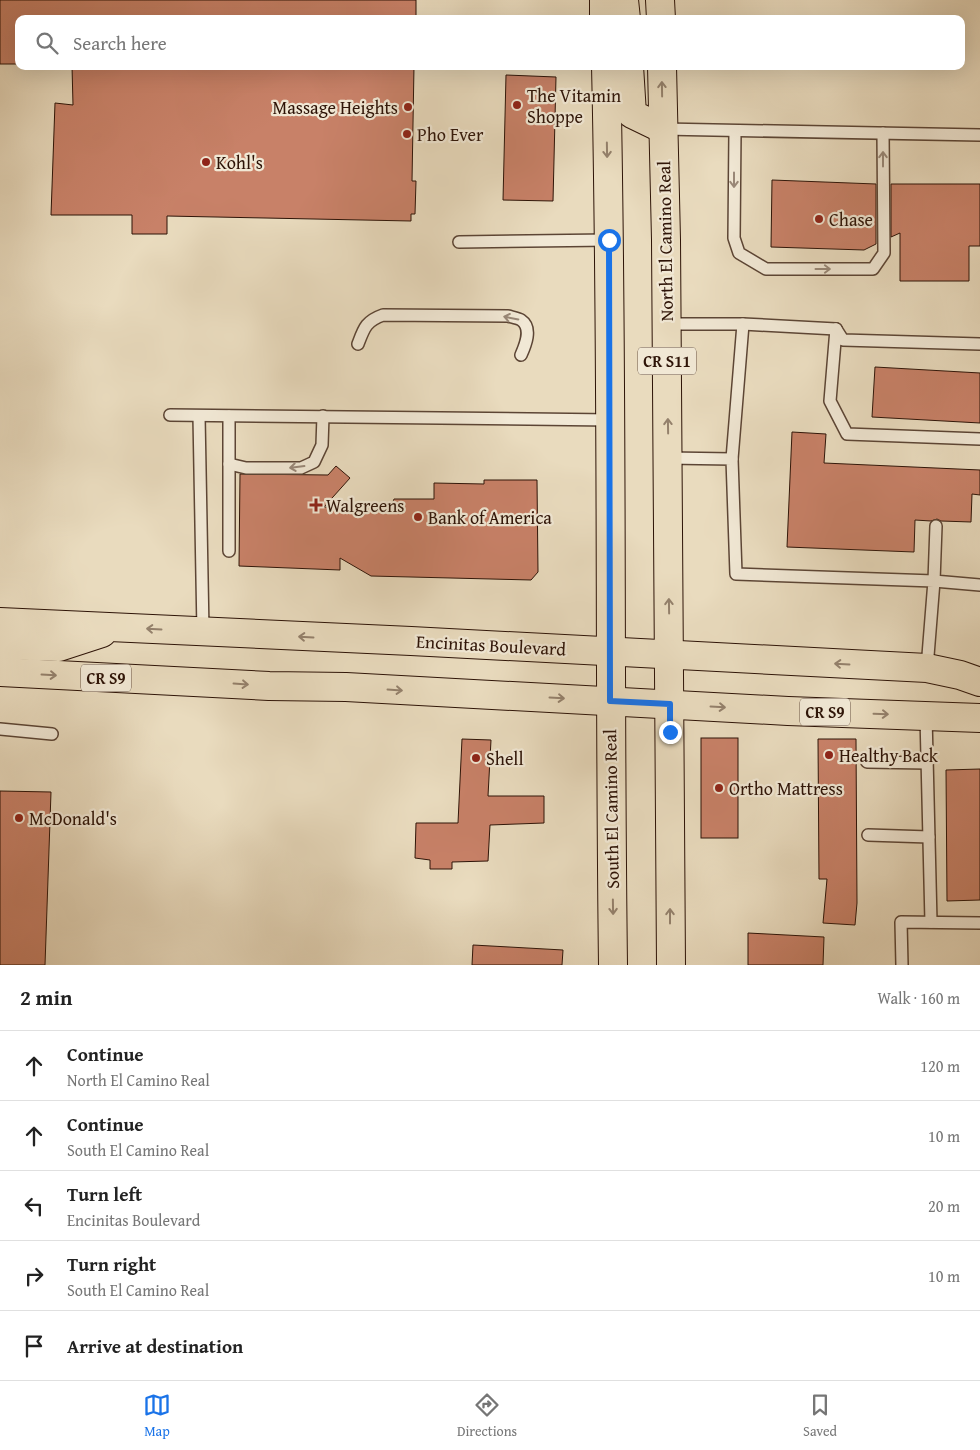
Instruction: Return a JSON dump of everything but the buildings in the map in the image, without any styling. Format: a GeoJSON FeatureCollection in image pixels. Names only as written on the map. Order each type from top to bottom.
{"type":"FeatureCollection","features":[{"type":"Feature","properties":{"kind":"main road"},"geometry":{"type":"LineString","coordinates":[[604,0],[604,15]]}},
{"type":"Feature","properties":{"kind":"main road"},"geometry":{"type":"LineString","coordinates":[[624,0],[626,15]]}},
{"type":"Feature","properties":{"kind":"main road"},"geometry":{"type":"LineString","coordinates":[[660,0],[661,15]]}},
{"type":"Feature","properties":{"kind":"main road"},"geometry":{"type":"LineString","coordinates":[[606,70],[609,240],[610,652]]}},
{"type":"Feature","properties":{"kind":"main road"},"geometry":{"type":"LineString","coordinates":[[629,70],[632,114],[663,129]]}},
{"type":"Feature","properties":{"kind":"main road","name":"North El Camino Real"},"geometry":{"type":"LineString","coordinates":[[662,70],[670,655]]}},
{"type":"Feature","properties":{"kind":"main road","name":"Encinitas Boulevard"},"geometry":{"type":"LineString","coordinates":[[0,622],[927,668],[960,675],[980,682]]}},
{"type":"Feature","properties":{"kind":"main road"},"geometry":{"type":"LineString","coordinates":[[0,645],[59,647],[120,627]]}},
{"type":"Feature","properties":{"kind":"main road","name":"South El Camino Real"},"geometry":{"type":"LineString","coordinates":[[610,652],[614,965]]}},
{"type":"Feature","properties":{"kind":"main road","name":"CR S11"},"geometry":{"type":"LineString","coordinates":[[670,655],[670,704]]}},
{"type":"Feature","properties":{"kind":"main road","name":"CR S9"},"geometry":{"type":"LineString","coordinates":[[0,672],[980,718]]}},
{"type":"Feature","properties":{"kind":"main road"},"geometry":{"type":"LineString","coordinates":[[670,704],[671,965]]}},
{"type":"Feature","properties":{"kind":"lane"},"geometry":{"type":"LineString","coordinates":[[663,129],[980,135]]}},
{"type":"Feature","properties":{"kind":"lane"},"geometry":{"type":"LineString","coordinates":[[735,131],[734,238],[739,253],[766,269],[873,269],[884,252],[883,133]]}},
{"type":"Feature","properties":{"kind":"lane"},"geometry":{"type":"LineString","coordinates":[[459,242],[609,240]]}},
{"type":"Feature","properties":{"kind":"lane"},"geometry":{"type":"LineString","coordinates":[[358,344],[364,328],[371,319],[383,315],[508,316],[521,320],[526,328],[527,343],[521,355]]}},
{"type":"Feature","properties":{"kind":"lane"},"geometry":{"type":"LineString","coordinates":[[666,324],[743,324],[836,329]]}},
{"type":"Feature","properties":{"kind":"lane"},"geometry":{"type":"LineString","coordinates":[[743,324],[732,459],[736,574],[934,581],[980,586]]}},
{"type":"Feature","properties":{"kind":"lane"},"geometry":{"type":"LineString","coordinates":[[836,329],[843,340],[980,344]]}},
{"type":"Feature","properties":{"kind":"lane"},"geometry":{"type":"LineString","coordinates":[[836,329],[830,401],[847,434],[980,439]]}},
{"type":"Feature","properties":{"kind":"lane"},"geometry":{"type":"LineString","coordinates":[[170,415],[610,420]]}},
{"type":"Feature","properties":{"kind":"lane"},"geometry":{"type":"LineString","coordinates":[[199,416],[203,631]]}},
{"type":"Feature","properties":{"kind":"lane"},"geometry":{"type":"LineString","coordinates":[[229,551],[230,416]]}},
{"type":"Feature","properties":{"kind":"lane"},"geometry":{"type":"LineString","coordinates":[[230,464],[246,468],[301,468],[314,462],[322,444],[323,416]]}},
{"type":"Feature","properties":{"kind":"lane"},"geometry":{"type":"LineString","coordinates":[[668,458],[732,459]]}},
{"type":"Feature","properties":{"kind":"lane"},"geometry":{"type":"LineString","coordinates":[[927,668],[936,526]]}},
{"type":"Feature","properties":{"kind":"lane"},"geometry":{"type":"LineString","coordinates":[[926,716],[931,922]]}},
{"type":"Feature","properties":{"kind":"lane"},"geometry":{"type":"LineString","coordinates":[[0,729],[52,734]]}},
{"type":"Feature","properties":{"kind":"lane"},"geometry":{"type":"LineString","coordinates":[[867,762],[927,763]]}},
{"type":"Feature","properties":{"kind":"lane"},"geometry":{"type":"LineString","coordinates":[[868,835],[929,837]]}},
{"type":"Feature","properties":{"kind":"lane"},"geometry":{"type":"LineString","coordinates":[[902,965],[901,922],[980,923]]}},
{"type":"Feature","properties":{"kind":"place","name":"The Vitamin Shoppe"},"geometry":{"type":"Point","coordinates":[517,105]}},
{"type":"Feature","properties":{"kind":"place","name":"Massage Heights"},"geometry":{"type":"Point","coordinates":[408,107]}},
{"type":"Feature","properties":{"kind":"place","name":"Pho Ever"},"geometry":{"type":"Point","coordinates":[407,134]}},
{"type":"Feature","properties":{"kind":"place","name":"Kohl's"},"geometry":{"type":"Point","coordinates":[206,162]}},
{"type":"Feature","properties":{"kind":"place","name":"Chase"},"geometry":{"type":"Point","coordinates":[819,219]}},
{"type":"Feature","properties":{"kind":"place","name":"Walgreens"},"geometry":{"type":"Point","coordinates":[316,505]}},
{"type":"Feature","properties":{"kind":"place","name":"Bank of America"},"geometry":{"type":"Point","coordinates":[418,517]}},
{"type":"Feature","properties":{"kind":"place","name":"Healthy Back"},"geometry":{"type":"Point","coordinates":[829,755]}},
{"type":"Feature","properties":{"kind":"place","name":"Shell"},"geometry":{"type":"Point","coordinates":[476,758]}},
{"type":"Feature","properties":{"kind":"place","name":"Ortho Mattress"},"geometry":{"type":"Point","coordinates":[719,788]}},
{"type":"Feature","properties":{"kind":"place","name":"McDonald's"},"geometry":{"type":"Point","coordinates":[19,818]}},
{"type":"Feature","properties":{"kind":"route"},"geometry":{"type":"LineString","coordinates":[[609,240],[610,701],[670,704],[670,732]]}}]}
